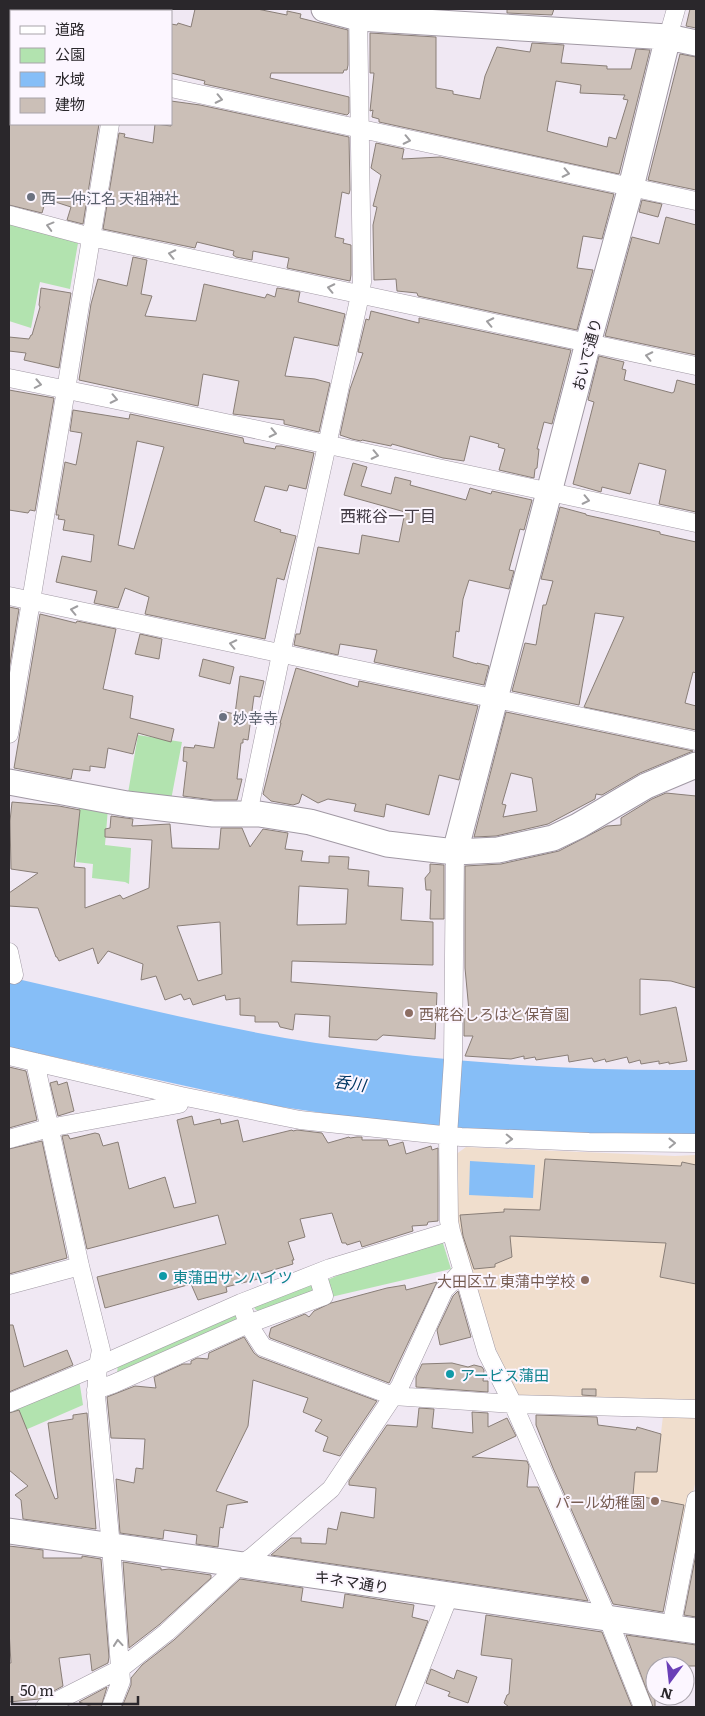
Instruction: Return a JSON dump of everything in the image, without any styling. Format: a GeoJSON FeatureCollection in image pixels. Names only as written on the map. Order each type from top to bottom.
{"type":"FeatureCollection","features":[{"type":"Feature","properties":{"kind":"street"},"geometry":{"type":"LineString","coordinates":[[324,9],[668,37],[696,43]]}},
{"type":"Feature","properties":{"kind":"street","name":"おいで通り"},"geometry":{"type":"LineString","coordinates":[[455,852],[676,9]]}},
{"type":"Feature","properties":{"kind":"street"},"geometry":{"type":"LineString","coordinates":[[248,814],[362,282],[358,13]]}},
{"type":"Feature","properties":{"kind":"street"},"geometry":{"type":"LineString","coordinates":[[172,88],[696,201]]}},
{"type":"Feature","properties":{"kind":"street"},"geometry":{"type":"LineString","coordinates":[[9,734],[110,125]]}},
{"type":"Feature","properties":{"kind":"street"},"geometry":{"type":"LineString","coordinates":[[9,215],[91,237],[696,366]]}},
{"type":"Feature","properties":{"kind":"street"},"geometry":{"type":"LineString","coordinates":[[9,378],[696,524]]}},
{"type":"Feature","properties":{"kind":"street"},"geometry":{"type":"LineString","coordinates":[[9,596],[696,740]]}},
{"type":"Feature","properties":{"kind":"street"},"geometry":{"type":"LineString","coordinates":[[9,782],[128,804],[213,814],[259,814],[310,822],[388,844],[455,852],[498,850],[553,838],[578,826],[646,786],[696,765]]}},
{"type":"Feature","properties":{"kind":"street"},"geometry":{"type":"LineString","coordinates":[[455,852],[452,1134],[449,1221],[451,1231],[487,1353],[513,1404],[608,1619],[643,1707]]}},
{"type":"Feature","properties":{"kind":"street"},"geometry":{"type":"LineString","coordinates":[[9,952],[14,975]]}},
{"type":"Feature","properties":{"kind":"street"},"geometry":{"type":"LineString","coordinates":[[9,1056],[181,1096],[300,1120],[452,1134],[589,1142],[696,1143]]}},
{"type":"Feature","properties":{"kind":"street"},"geometry":{"type":"LineString","coordinates":[[35,1062],[80,1266],[101,1350],[96,1390],[111,1546],[121,1681],[111,1707]]}},
{"type":"Feature","properties":{"kind":"street"},"geometry":{"type":"LineString","coordinates":[[9,1139],[49,1128],[179,1104],[181,1096]]}},
{"type":"Feature","properties":{"kind":"street"},"geometry":{"type":"LineString","coordinates":[[9,1403],[98,1366],[241,1302],[317,1273],[451,1231]]}},
{"type":"Feature","properties":{"kind":"street"},"geometry":{"type":"LineString","coordinates":[[9,1285],[80,1266]]}},
{"type":"Feature","properties":{"kind":"street"},"geometry":{"type":"LineString","coordinates":[[45,1707],[120,1669],[168,1632],[240,1565],[252,1558],[331,1489],[400,1386],[444,1290],[462,1271]]}},
{"type":"Feature","properties":{"kind":"street"},"geometry":{"type":"LineString","coordinates":[[96,1390],[248,1324],[324,1296],[317,1273]]}},
{"type":"Feature","properties":{"kind":"street"},"geometry":{"type":"LineString","coordinates":[[241,1302],[248,1324],[263,1347],[393,1396],[513,1404],[696,1409]]}},
{"type":"Feature","properties":{"kind":"street"},"geometry":{"type":"LineString","coordinates":[[671,1628],[696,1502]]}},
{"type":"Feature","properties":{"kind":"street","name":"キネマ通り"},"geometry":{"type":"LineString","coordinates":[[9,1531],[696,1632]]}},
{"type":"Feature","properties":{"kind":"street"},"geometry":{"type":"LineString","coordinates":[[405,1707],[449,1596]]}},
{"type":"Feature","properties":{"kind":"shaded area","name":"大田区立 東蒲中学校"},"geometry":{"type":"Polygon","coordinates":[[[466,1147],[675,1156],[696,1155],[696,1403],[522,1396],[514,1392],[492,1340],[454,1223],[455,1155],[466,1147]]]}},
{"type":"Feature","properties":{"kind":"shaded area","name":"パール幼稚園"},"geometry":{"type":"Polygon","coordinates":[[[663,1416],[696,1418],[696,1479],[681,1554],[610,1538],[625,1476],[659,1450],[663,1416]]]}},
{"type":"Feature","properties":{"kind":"green space"},"geometry":{"type":"Polygon","coordinates":[[[9,223],[78,243],[70,289],[40,282],[31,328],[9,321],[9,223]]]}},
{"type":"Feature","properties":{"kind":"green space"},"geometry":{"type":"Polygon","coordinates":[[[138,735],[182,742],[171,800],[128,793],[138,735]]]}},
{"type":"Feature","properties":{"kind":"green space"},"geometry":{"type":"Polygon","coordinates":[[[79,803],[108,808],[105,845],[131,848],[129,884],[92,878],[93,864],[76,862],[79,803]]]}},
{"type":"Feature","properties":{"kind":"green space"},"geometry":{"type":"Polygon","coordinates":[[[442,1240],[451,1269],[331,1297],[325,1281],[371,1261],[442,1240]]]}},
{"type":"Feature","properties":{"kind":"green space"},"geometry":{"type":"Polygon","coordinates":[[[311,1283],[313,1287],[312,1292],[259,1312],[255,1309],[254,1306],[311,1283]]]}},
{"type":"Feature","properties":{"kind":"green space"},"geometry":{"type":"Polygon","coordinates":[[[232,1314],[238,1320],[117,1376],[118,1362],[232,1314]]]}},
{"type":"Feature","properties":{"kind":"green space"},"geometry":{"type":"Polygon","coordinates":[[[79,1379],[83,1405],[9,1437],[9,1410],[79,1379]]]}},
{"type":"Feature","properties":{"kind":"water","name":"呑川"},"geometry":{"type":"Polygon","coordinates":[[[9,977],[162,1013],[277,1037],[363,1050],[553,1067],[696,1070],[696,1138],[549,1136],[382,1122],[276,1106],[9,1047],[9,977]]]}},
{"type":"Feature","properties":{"kind":"water"},"geometry":{"type":"Polygon","coordinates":[[[470,1161],[535,1165],[533,1198],[469,1195],[470,1161]]]}},
{"type":"Feature","properties":{"kind":"building"},"geometry":{"type":"Polygon","coordinates":[[[195,9],[257,9],[287,15],[287,11],[301,14],[300,18],[348,30],[348,65],[347,70],[344,70],[343,73],[271,73],[270,78],[349,97],[349,113],[347,115],[204,84],[205,81],[172,73],[172,24],[177,25],[178,23],[191,27],[195,9]]]}},
{"type":"Feature","properties":{"kind":"building"},"geometry":{"type":"Polygon","coordinates":[[[507,9],[554,9],[552,15],[507,13],[507,9]]]}},
{"type":"Feature","properties":{"kind":"building"},"geometry":{"type":"Polygon","coordinates":[[[690,9],[696,9],[696,28],[686,26],[690,9]]]}},
{"type":"Feature","properties":{"kind":"building"},"geometry":{"type":"Polygon","coordinates":[[[370,33],[436,37],[436,88],[453,91],[453,94],[480,99],[485,76],[497,47],[530,52],[532,43],[564,45],[561,63],[607,66],[607,69],[631,69],[636,49],[650,50],[619,174],[379,122],[379,119],[372,117],[373,110],[370,111],[374,73],[370,73],[370,33]],[[556,81],[547,131],[607,147],[609,137],[616,139],[628,100],[623,99],[625,95],[580,93],[581,85],[556,81]]]}},
{"type":"Feature","properties":{"kind":"building"},"geometry":{"type":"Polygon","coordinates":[[[680,54],[696,57],[696,190],[648,180],[680,54]]]}},
{"type":"Feature","properties":{"kind":"building"},"geometry":{"type":"Polygon","coordinates":[[[172,101],[200,105],[349,137],[350,190],[349,194],[342,192],[335,237],[344,239],[343,243],[351,245],[350,281],[287,268],[289,258],[253,251],[252,260],[236,257],[233,255],[234,251],[197,242],[195,248],[103,229],[119,133],[125,134],[124,137],[153,143],[155,125],[171,126],[172,101]]]}},
{"type":"Feature","properties":{"kind":"building"},"geometry":{"type":"Polygon","coordinates":[[[9,124],[99,125],[83,224],[67,220],[71,207],[46,199],[42,213],[9,205],[9,124]]]}},
{"type":"Feature","properties":{"kind":"building"},"geometry":{"type":"Polygon","coordinates":[[[376,143],[404,149],[402,159],[440,157],[614,194],[602,239],[583,236],[577,268],[593,270],[577,330],[418,296],[417,293],[397,291],[396,279],[374,280],[373,225],[377,207],[373,206],[381,175],[371,168],[376,143]]]}},
{"type":"Feature","properties":{"kind":"building"},"geometry":{"type":"Polygon","coordinates":[[[642,200],[662,204],[658,217],[639,212],[642,200]]]}},
{"type":"Feature","properties":{"kind":"building"},"geometry":{"type":"Polygon","coordinates":[[[666,217],[696,225],[696,355],[605,336],[632,237],[659,244],[666,217]]]}},
{"type":"Feature","properties":{"kind":"building"},"geometry":{"type":"Polygon","coordinates":[[[133,257],[147,260],[141,294],[152,296],[145,316],[196,321],[204,284],[265,298],[267,294],[275,297],[277,288],[300,292],[298,302],[345,314],[338,346],[294,337],[285,376],[315,379],[330,383],[319,432],[284,424],[284,420],[233,414],[239,381],[203,374],[198,406],[79,380],[91,304],[98,279],[127,286],[133,257]]]}},
{"type":"Feature","properties":{"kind":"building"},"geometry":{"type":"Polygon","coordinates":[[[41,288],[71,293],[59,368],[24,360],[26,353],[9,351],[9,337],[29,339],[32,335],[40,307],[41,288]]]}},
{"type":"Feature","properties":{"kind":"building"},"geometry":{"type":"Polygon","coordinates":[[[371,311],[419,323],[419,318],[571,350],[552,424],[544,422],[537,449],[539,449],[534,478],[499,470],[505,449],[498,447],[499,444],[470,436],[464,461],[443,458],[392,444],[391,446],[361,441],[340,435],[350,389],[363,353],[358,352],[366,319],[369,320],[371,311]]]}},
{"type":"Feature","properties":{"kind":"building"},"geometry":{"type":"Polygon","coordinates":[[[599,356],[624,362],[622,369],[626,370],[624,380],[672,393],[674,392],[677,380],[696,385],[696,512],[659,504],[666,470],[639,463],[630,494],[602,487],[601,492],[573,484],[594,402],[588,400],[599,356]]]}},
{"type":"Feature","properties":{"kind":"building"},"geometry":{"type":"Polygon","coordinates":[[[9,390],[54,398],[35,511],[30,510],[28,513],[9,510],[9,390]]]}},
{"type":"Feature","properties":{"kind":"building"},"geometry":{"type":"Polygon","coordinates":[[[73,410],[129,419],[130,414],[243,438],[244,443],[275,449],[276,446],[281,446],[314,453],[306,489],[289,485],[287,491],[265,486],[254,521],[281,530],[280,532],[296,536],[284,580],[277,578],[265,639],[145,614],[149,597],[125,588],[118,608],[94,603],[97,591],[56,582],[62,556],[91,562],[94,535],[63,530],[65,520],[58,519],[59,515],[56,515],[65,462],[76,465],[82,433],[70,431],[73,410]],[[137,441],[118,545],[134,549],[164,447],[137,441]]]}},
{"type":"Feature","properties":{"kind":"building"},"geometry":{"type":"Polygon","coordinates":[[[353,463],[367,467],[361,486],[391,494],[395,477],[411,481],[410,485],[466,500],[470,488],[491,494],[492,491],[532,500],[524,530],[520,529],[509,570],[514,571],[509,589],[469,580],[463,599],[459,632],[456,631],[453,657],[489,666],[484,685],[374,662],[377,650],[340,644],[338,655],[294,645],[296,634],[300,634],[318,547],[359,554],[362,535],[399,542],[405,512],[344,495],[353,463]]]}},
{"type":"Feature","properties":{"kind":"building"},"geometry":{"type":"Polygon","coordinates":[[[560,507],[696,542],[696,673],[693,672],[685,703],[696,706],[696,730],[584,707],[624,617],[595,613],[579,705],[512,691],[525,643],[536,645],[543,605],[546,605],[553,581],[541,579],[560,507]]]}},
{"type":"Feature","properties":{"kind":"building"},"geometry":{"type":"Polygon","coordinates":[[[9,607],[19,609],[9,670],[9,607]]]}},
{"type":"Feature","properties":{"kind":"building"},"geometry":{"type":"Polygon","coordinates":[[[40,614],[76,623],[77,621],[116,629],[103,689],[133,696],[130,718],[174,729],[171,742],[138,733],[133,754],[108,748],[105,768],[90,766],[90,771],[73,769],[71,779],[14,768],[40,614]]]}},
{"type":"Feature","properties":{"kind":"building"},"geometry":{"type":"Polygon","coordinates":[[[140,634],[162,639],[159,659],[135,654],[140,634]]]}},
{"type":"Feature","properties":{"kind":"building"},"geometry":{"type":"Polygon","coordinates":[[[203,659],[234,667],[230,684],[199,676],[203,659]]]}},
{"type":"Feature","properties":{"kind":"building"},"geometry":{"type":"Polygon","coordinates":[[[296,668],[358,687],[359,681],[478,706],[459,780],[439,775],[429,815],[386,804],[384,817],[354,811],[356,804],[328,799],[318,803],[302,794],[299,803],[293,805],[271,801],[263,794],[280,723],[296,668]]]}},
{"type":"Feature","properties":{"kind":"building"},"geometry":{"type":"Polygon","coordinates":[[[240,676],[264,681],[260,697],[254,696],[248,740],[243,739],[243,743],[241,743],[237,779],[242,779],[237,800],[214,800],[183,796],[187,762],[183,761],[184,747],[194,748],[195,745],[214,748],[221,711],[235,714],[240,676]]]}},
{"type":"Feature","properties":{"kind":"building"},"geometry":{"type":"Polygon","coordinates":[[[506,712],[693,751],[640,773],[602,795],[596,794],[595,799],[548,824],[496,836],[474,837],[506,712]],[[511,773],[502,804],[506,805],[503,817],[537,811],[532,778],[511,773]]]}},
{"type":"Feature","properties":{"kind":"building"},"geometry":{"type":"Polygon","coordinates":[[[666,793],[696,796],[696,988],[671,981],[640,979],[640,1015],[676,1007],[687,1061],[659,1064],[659,1061],[641,1064],[640,1060],[629,1063],[627,1057],[606,1062],[605,1059],[594,1062],[592,1058],[569,1062],[568,1055],[536,1060],[535,1057],[524,1059],[524,1056],[511,1059],[465,1056],[473,1036],[464,1036],[464,1011],[469,1011],[465,968],[465,866],[501,864],[559,851],[607,826],[621,825],[621,818],[652,799],[666,793]]]}},
{"type":"Feature","properties":{"kind":"building"},"geometry":{"type":"Polygon","coordinates":[[[12,802],[59,806],[80,810],[74,867],[85,868],[85,908],[120,895],[123,899],[149,888],[152,840],[105,837],[105,829],[110,828],[111,816],[133,819],[132,826],[170,824],[172,848],[219,849],[221,828],[242,828],[250,847],[263,829],[288,833],[285,849],[303,851],[301,861],[329,863],[329,856],[349,857],[348,869],[369,871],[368,886],[403,888],[401,920],[433,922],[433,965],[292,961],[291,982],[437,993],[435,1039],[383,1035],[377,1040],[329,1037],[330,1016],[295,1014],[293,1030],[280,1027],[278,1022],[255,1022],[255,1016],[240,1015],[240,998],[226,1000],[225,995],[193,1005],[190,998],[184,1000],[181,994],[165,1000],[156,976],[141,980],[143,964],[108,951],[98,964],[93,948],[59,961],[38,908],[9,906],[9,893],[38,873],[11,869],[10,821],[12,802]],[[299,886],[297,925],[346,924],[348,889],[299,886]],[[220,922],[177,926],[198,981],[222,974],[220,922]]]}},
{"type":"Feature","properties":{"kind":"building"},"geometry":{"type":"Polygon","coordinates":[[[430,864],[444,865],[444,919],[430,919],[431,890],[426,890],[425,878],[430,872],[430,864]]]}},
{"type":"Feature","properties":{"kind":"building"},"geometry":{"type":"Polygon","coordinates":[[[9,1067],[26,1071],[37,1120],[9,1128],[9,1067]]]}},
{"type":"Feature","properties":{"kind":"building"},"geometry":{"type":"Polygon","coordinates":[[[57,1081],[58,1085],[67,1082],[74,1111],[58,1116],[50,1083],[57,1081]]]}},
{"type":"Feature","properties":{"kind":"building"},"geometry":{"type":"Polygon","coordinates":[[[192,1116],[194,1125],[220,1119],[221,1124],[238,1120],[243,1142],[297,1130],[322,1133],[328,1143],[349,1137],[362,1137],[362,1140],[387,1140],[389,1146],[403,1142],[406,1154],[431,1146],[432,1150],[438,1148],[438,1221],[428,1222],[427,1225],[412,1226],[413,1231],[362,1247],[360,1241],[347,1245],[342,1243],[332,1213],[300,1219],[305,1237],[288,1242],[294,1260],[292,1260],[293,1264],[257,1275],[258,1279],[226,1287],[227,1292],[198,1300],[191,1284],[105,1308],[97,1277],[226,1244],[218,1215],[87,1249],[62,1136],[68,1135],[70,1139],[95,1133],[99,1134],[103,1146],[118,1142],[129,1189],[165,1177],[174,1208],[196,1203],[177,1120],[192,1116]]]}},
{"type":"Feature","properties":{"kind":"building"},"geometry":{"type":"Polygon","coordinates":[[[42,1141],[67,1258],[9,1274],[9,1149],[42,1141]]]}},
{"type":"Feature","properties":{"kind":"building"},"geometry":{"type":"Polygon","coordinates":[[[545,1159],[681,1166],[682,1162],[696,1165],[696,1284],[660,1277],[666,1243],[510,1236],[512,1257],[495,1264],[495,1267],[474,1269],[463,1236],[460,1215],[504,1212],[504,1209],[540,1210],[545,1159]]]}},
{"type":"Feature","properties":{"kind":"building"},"geometry":{"type":"Polygon","coordinates":[[[437,1282],[389,1383],[269,1336],[271,1328],[305,1314],[309,1317],[314,1311],[331,1303],[387,1288],[405,1285],[406,1290],[437,1282]]]}},
{"type":"Feature","properties":{"kind":"building"},"geometry":{"type":"Polygon","coordinates":[[[458,1291],[471,1337],[440,1345],[437,1330],[453,1296],[458,1291]]]}},
{"type":"Feature","properties":{"kind":"building"},"geometry":{"type":"Polygon","coordinates":[[[9,1325],[13,1325],[24,1367],[67,1350],[73,1365],[9,1392],[9,1325]]]}},
{"type":"Feature","properties":{"kind":"building"},"geometry":{"type":"Polygon","coordinates":[[[244,1337],[254,1353],[259,1357],[377,1401],[340,1456],[323,1451],[328,1437],[315,1431],[322,1420],[303,1412],[308,1398],[253,1380],[248,1426],[216,1491],[248,1502],[227,1505],[223,1528],[220,1527],[218,1547],[196,1544],[197,1535],[164,1530],[163,1539],[120,1533],[116,1479],[134,1483],[136,1468],[143,1469],[145,1439],[111,1438],[107,1397],[135,1386],[156,1388],[154,1377],[183,1364],[191,1364],[191,1361],[197,1358],[208,1359],[209,1353],[244,1337]]]}},
{"type":"Feature","properties":{"kind":"building","name":"アービス蒲田"},"geometry":{"type":"Polygon","coordinates":[[[452,1363],[468,1367],[474,1365],[482,1367],[484,1370],[483,1381],[488,1381],[488,1392],[416,1387],[416,1377],[422,1364],[452,1363]]]}},
{"type":"Feature","properties":{"kind":"building"},"geometry":{"type":"Polygon","coordinates":[[[582,1389],[596,1389],[596,1396],[582,1395],[582,1389]]]}},
{"type":"Feature","properties":{"kind":"building"},"geometry":{"type":"Polygon","coordinates":[[[419,1408],[434,1409],[432,1428],[473,1433],[472,1412],[488,1413],[488,1427],[507,1418],[516,1436],[472,1457],[527,1461],[529,1466],[527,1487],[538,1487],[588,1601],[271,1555],[291,1538],[301,1538],[301,1543],[326,1544],[328,1528],[337,1530],[341,1512],[374,1518],[376,1488],[349,1485],[349,1481],[387,1425],[417,1427],[419,1408]]]}},
{"type":"Feature","properties":{"kind":"building"},"geometry":{"type":"Polygon","coordinates":[[[19,1410],[55,1499],[58,1498],[48,1423],[73,1419],[73,1415],[87,1413],[96,1529],[23,1519],[21,1500],[15,1495],[28,1486],[9,1470],[9,1413],[19,1410]]]}},
{"type":"Feature","properties":{"kind":"building"},"geometry":{"type":"Polygon","coordinates":[[[536,1415],[597,1417],[598,1425],[636,1430],[637,1427],[661,1434],[657,1472],[635,1472],[633,1495],[684,1505],[663,1612],[613,1604],[553,1468],[536,1425],[536,1415]]]}},
{"type":"Feature","properties":{"kind":"building"},"geometry":{"type":"Polygon","coordinates":[[[9,1546],[43,1550],[43,1558],[82,1558],[82,1556],[101,1559],[109,1657],[108,1663],[92,1671],[90,1654],[59,1658],[63,1686],[39,1699],[9,1702],[9,1663],[11,1663],[9,1546]]]}},
{"type":"Feature","properties":{"kind":"building"},"geometry":{"type":"Polygon","coordinates":[[[696,1554],[696,1617],[684,1615],[696,1554]]]}},
{"type":"Feature","properties":{"kind":"building"},"geometry":{"type":"Polygon","coordinates":[[[123,1562],[161,1568],[161,1570],[169,1569],[211,1575],[211,1578],[160,1624],[129,1648],[123,1562]]]}},
{"type":"Feature","properties":{"kind":"building"},"geometry":{"type":"Polygon","coordinates":[[[240,1579],[303,1588],[301,1601],[343,1608],[345,1594],[414,1605],[412,1617],[428,1621],[395,1707],[122,1707],[131,1685],[131,1678],[142,1665],[174,1640],[240,1579]]]}},
{"type":"Feature","properties":{"kind":"building"},"geometry":{"type":"Polygon","coordinates":[[[486,1615],[602,1632],[632,1707],[509,1707],[504,1703],[509,1694],[512,1659],[481,1655],[486,1615]]]}},
{"type":"Feature","properties":{"kind":"building"},"geometry":{"type":"Polygon","coordinates":[[[626,1635],[696,1645],[696,1666],[695,1656],[645,1656],[645,1686],[626,1635]]]}},
{"type":"Feature","properties":{"kind":"building"},"geometry":{"type":"Polygon","coordinates":[[[431,1669],[454,1679],[457,1670],[477,1677],[468,1703],[448,1696],[450,1692],[426,1683],[431,1669]]]}},
{"type":"Feature","properties":{"kind":"building"},"geometry":{"type":"Polygon","coordinates":[[[107,1687],[101,1707],[93,1707],[79,1702],[107,1687]]]}},
{"type":"Feature","properties":{"kind":"place","name":"西一仲江名 天祖神社"},"geometry":{"type":"Point","coordinates":[31,197]}},
{"type":"Feature","properties":{"kind":"place","name":"妙幸寺"},"geometry":{"type":"Point","coordinates":[223,717]}},
{"type":"Feature","properties":{"kind":"place","name":"西糀谷しろはと保育園"},"geometry":{"type":"Point","coordinates":[409,1013]}},
{"type":"Feature","properties":{"kind":"place","name":"東蒲田サンハイツ"},"geometry":{"type":"Point","coordinates":[163,1276]}},
{"type":"Feature","properties":{"kind":"place","name":"大田区立 東蒲中学校"},"geometry":{"type":"Point","coordinates":[585,1280]}},
{"type":"Feature","properties":{"kind":"place","name":"アービス蒲田"},"geometry":{"type":"Point","coordinates":[450,1374]}},
{"type":"Feature","properties":{"kind":"place","name":"パール幼稚園"},"geometry":{"type":"Point","coordinates":[655,1501]}},
{"type":"Feature","properties":{"kind":"district","name":"西糀谷一丁目"},"geometry":{"type":"Point","coordinates":[388,515]}}]}
